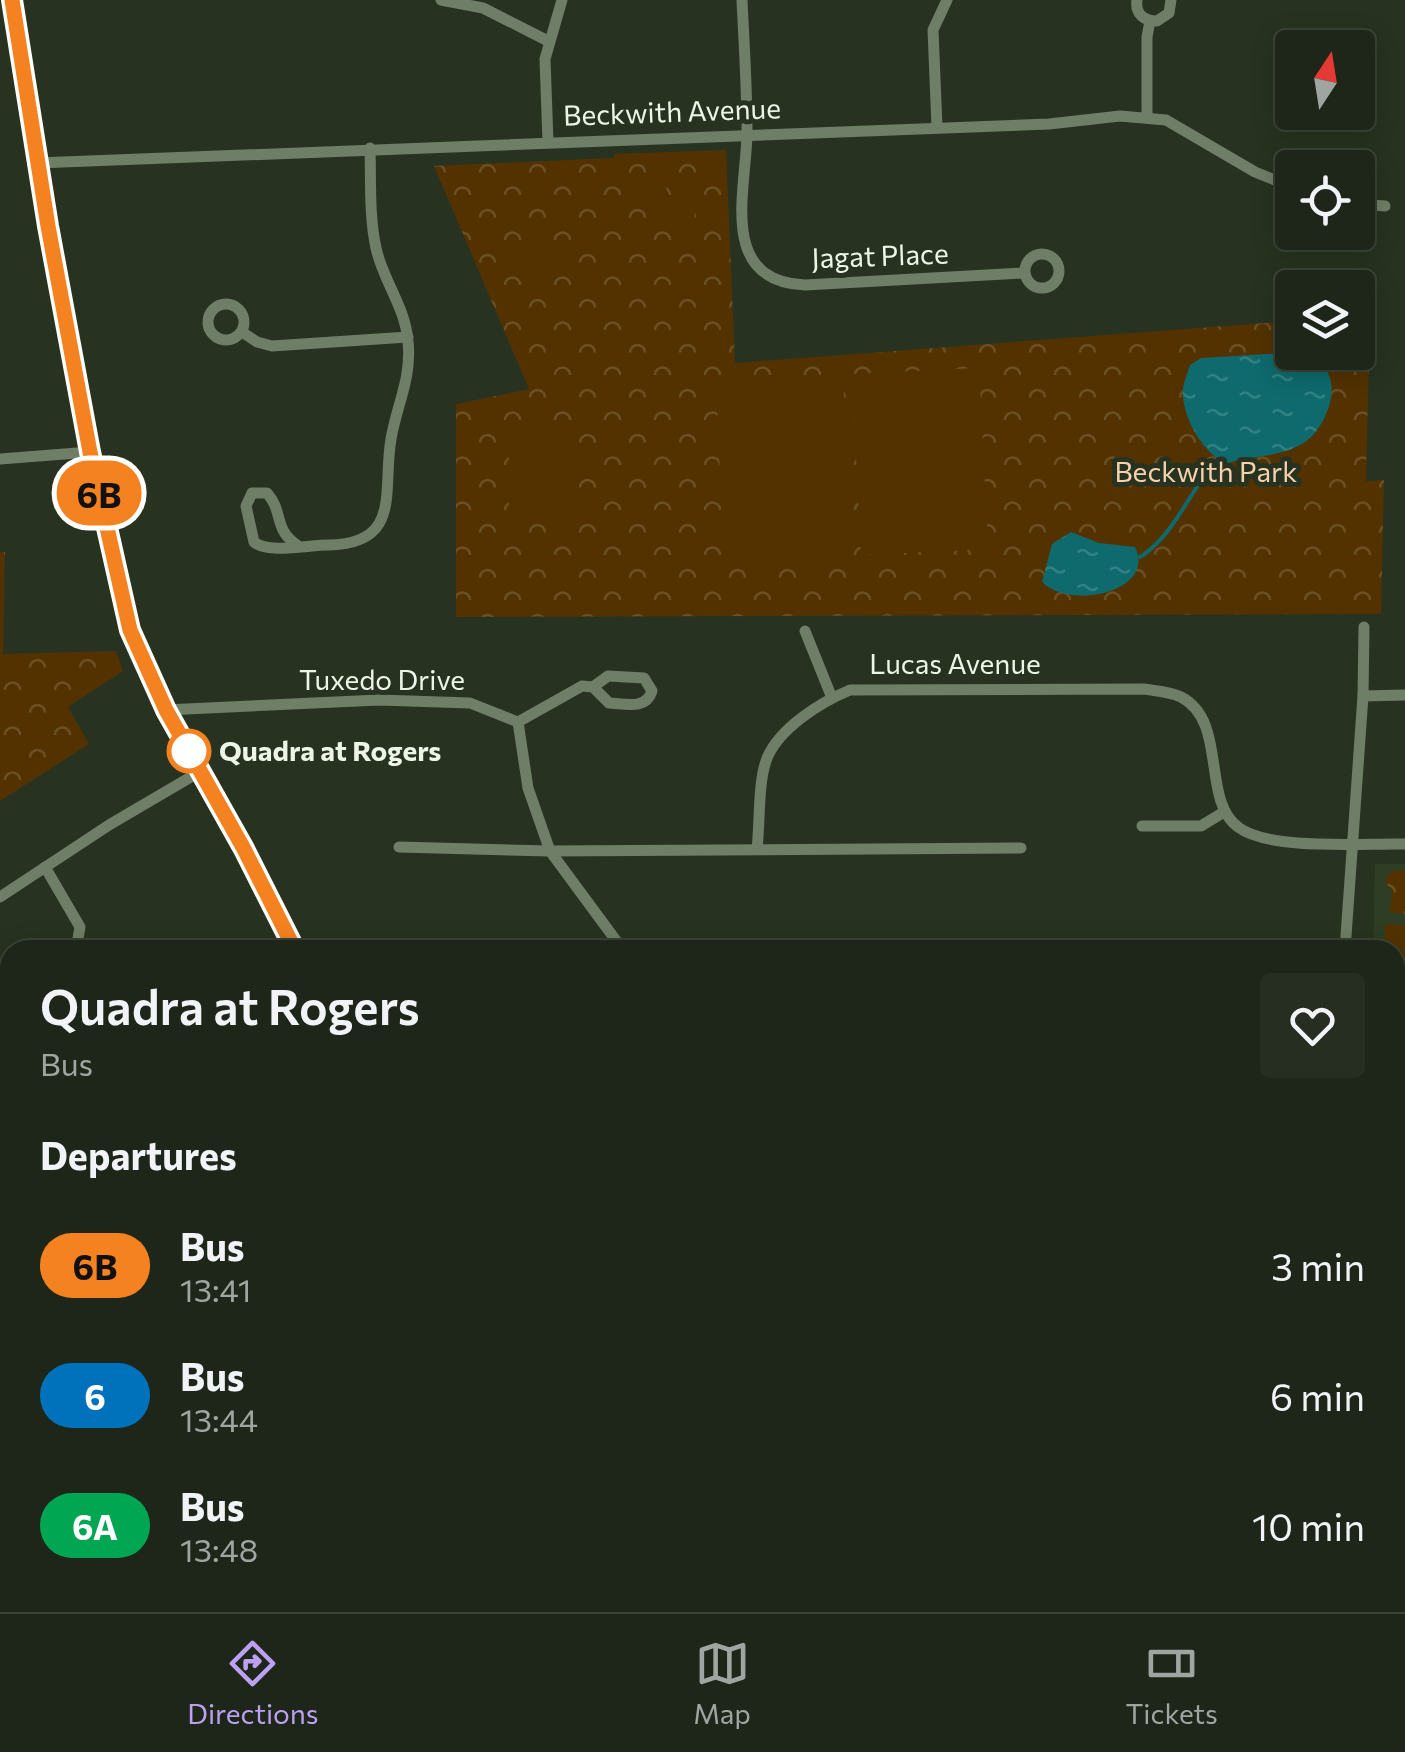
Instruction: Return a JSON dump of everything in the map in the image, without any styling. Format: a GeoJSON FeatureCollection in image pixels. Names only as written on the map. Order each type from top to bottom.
{"type":"FeatureCollection","features":[{"type":"Feature","properties":{"kind":"main road"},"geometry":{"type":"LineString","coordinates":[[12,0],[90,452],[130,630],[166,710],[290,940]]}},
{"type":"Feature","properties":{"kind":"street"},"geometry":{"type":"LineString","coordinates":[[441,0],[483,8],[548,41]]}},
{"type":"Feature","properties":{"kind":"street"},"geometry":{"type":"LineString","coordinates":[[548,142],[546,59],[562,0]]}},
{"type":"Feature","properties":{"kind":"street","name":"Jagat Place"},"geometry":{"type":"LineString","coordinates":[[742,0],[747,134],[741,185],[743,233],[752,259],[774,278],[805,285],[1024,273]]}},
{"type":"Feature","properties":{"kind":"street"},"geometry":{"type":"LineString","coordinates":[[937,127],[933,30],[948,0]]}},
{"type":"Feature","properties":{"kind":"street"},"geometry":{"type":"LineString","coordinates":[[1137,0],[1138,12],[1150,21],[1164,18],[1171,0]]}},
{"type":"Feature","properties":{"kind":"street"},"geometry":{"type":"LineString","coordinates":[[1148,118],[1150,21]]}},
{"type":"Feature","properties":{"kind":"street","name":"Beckwith Avenue"},"geometry":{"type":"LineString","coordinates":[[37,162],[1049,124],[1120,116],[1166,120],[1275,180]]}},
{"type":"Feature","properties":{"kind":"street"},"geometry":{"type":"LineString","coordinates":[[298,545],[281,532],[268,494],[252,493],[246,506],[254,542],[268,549],[358,543],[371,533],[387,509],[392,434],[408,383],[408,337],[401,307],[375,245],[370,148]]}},
{"type":"Feature","properties":{"kind":"street"},"geometry":{"type":"LineString","coordinates":[[1375,205],[1386,206]]}},
{"type":"Feature","properties":{"kind":"street"},"geometry":{"type":"LineString","coordinates":[[242,332],[272,346],[408,337]]}},
{"type":"Feature","properties":{"kind":"street"},"geometry":{"type":"LineString","coordinates":[[0,459],[90,452]]}},
{"type":"Feature","properties":{"kind":"street"},"geometry":{"type":"LineString","coordinates":[[1345,940],[1363,696],[1364,628]]}},
{"type":"Feature","properties":{"kind":"street"},"geometry":{"type":"LineString","coordinates":[[805,630],[832,698]]}},
{"type":"Feature","properties":{"kind":"street"},"geometry":{"type":"LineString","coordinates":[[593,687],[608,676],[638,678],[649,683],[652,691],[642,705],[609,703],[593,687],[582,686],[518,722],[528,788],[550,850],[616,940]]}},
{"type":"Feature","properties":{"kind":"street","name":"Lucas Avenue"},"geometry":{"type":"LineString","coordinates":[[758,849],[765,762],[778,739],[832,698],[850,690],[1144,689],[1180,696],[1196,708],[1206,728],[1224,812]]}},
{"type":"Feature","properties":{"kind":"street"},"geometry":{"type":"LineString","coordinates":[[1363,696],[1405,695]]}},
{"type":"Feature","properties":{"kind":"street","name":"Tuxedo Drive"},"geometry":{"type":"LineString","coordinates":[[166,710],[378,700],[470,703],[518,722]]}},
{"type":"Feature","properties":{"kind":"street"},"geometry":{"type":"LineString","coordinates":[[0,897],[200,771]]}},
{"type":"Feature","properties":{"kind":"street"},"geometry":{"type":"LineString","coordinates":[[1142,826],[1201,826],[1224,812],[1238,828],[1269,842],[1405,844]]}},
{"type":"Feature","properties":{"kind":"street"},"geometry":{"type":"LineString","coordinates":[[399,847],[1021,848]]}},
{"type":"Feature","properties":{"kind":"street"},"geometry":{"type":"LineString","coordinates":[[44,867],[80,927],[78,940]]}},
{"type":"Feature","properties":{"kind":"shaded area"},"geometry":{"type":"Polygon","coordinates":[[[1375,864],[1405,864],[1405,940],[1373,940],[1375,864]]]}},
{"type":"Feature","properties":{"kind":"green space","name":"Beckwith Park"},"geometry":{"type":"Polygon","coordinates":[[[726,150],[735,363],[1275,322],[1275,370],[1369,370],[1366,481],[1384,480],[1381,614],[456,617],[456,404],[529,389],[434,166],[614,158],[614,154],[726,150]]]}},
{"type":"Feature","properties":{"kind":"green space"},"geometry":{"type":"Polygon","coordinates":[[[693,182],[695,225],[676,226],[674,183],[693,182]]]}},
{"type":"Feature","properties":{"kind":"green space"},"geometry":{"type":"Polygon","coordinates":[[[666,183],[668,226],[648,227],[647,184],[666,183]]]}},
{"type":"Feature","properties":{"kind":"green space"},"geometry":{"type":"Polygon","coordinates":[[[545,236],[554,275],[529,280],[520,241],[545,236]]]}},
{"type":"Feature","properties":{"kind":"green space"},"geometry":{"type":"Polygon","coordinates":[[[979,368],[988,549],[861,555],[852,374],[979,368]]]}},
{"type":"Feature","properties":{"kind":"green space"},"geometry":{"type":"Polygon","coordinates":[[[843,376],[851,556],[724,562],[716,381],[843,376]]]}},
{"type":"Feature","properties":{"kind":"green space"},"geometry":{"type":"Polygon","coordinates":[[[509,425],[575,425],[575,523],[509,523],[509,425]]]}},
{"type":"Feature","properties":{"kind":"green space"},"geometry":{"type":"Polygon","coordinates":[[[0,552],[5,552],[3,654],[116,651],[123,671],[68,707],[89,744],[0,801],[0,552]]]}},
{"type":"Feature","properties":{"kind":"green space"},"geometry":{"type":"Polygon","coordinates":[[[1395,870],[1405,871],[1405,914],[1390,912],[1392,891],[1386,876],[1395,870]]]}},
{"type":"Feature","properties":{"kind":"green space"},"geometry":{"type":"Polygon","coordinates":[[[1385,924],[1405,925],[1405,940],[1384,940],[1385,924]]]}},
{"type":"Feature","properties":{"kind":"water"},"geometry":{"type":"Polygon","coordinates":[[[1275,354],[1275,370],[1325,370],[1331,395],[1324,419],[1310,438],[1284,451],[1227,463],[1218,459],[1195,433],[1183,399],[1190,365],[1201,358],[1275,354]]]}},
{"type":"Feature","properties":{"kind":"water"},"geometry":{"type":"Polygon","coordinates":[[[1071,532],[1099,543],[1135,547],[1139,562],[1134,575],[1108,592],[1072,595],[1055,591],[1042,582],[1052,544],[1071,532]]]}},
{"type":"Feature","properties":{"kind":"waterway"},"geometry":{"type":"LineString","coordinates":[[1140,557],[1164,536],[1219,460]]}},
{"type":"Feature","properties":{"kind":"bus line","name":"6B"},"geometry":{"type":"LineString","coordinates":[[12,0],[90,452],[130,630],[166,710],[290,940]]}},
{"type":"Feature","properties":{"kind":"place","name":"Quadra at Rogers"},"geometry":{"type":"Point","coordinates":[189,751]}}]}
